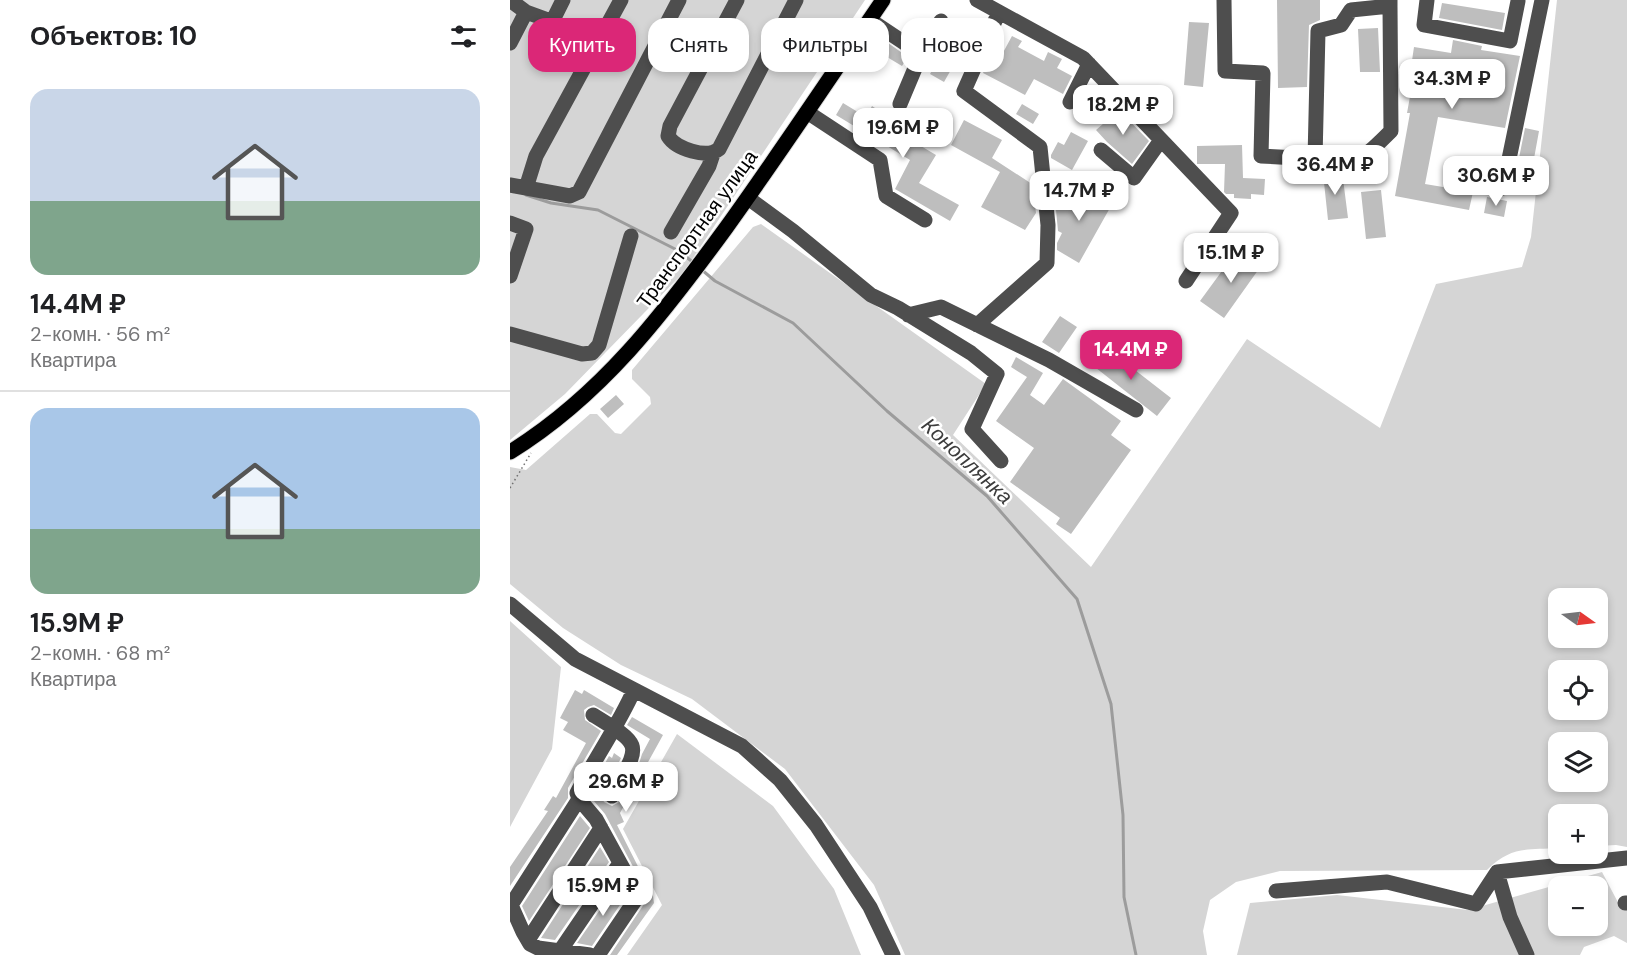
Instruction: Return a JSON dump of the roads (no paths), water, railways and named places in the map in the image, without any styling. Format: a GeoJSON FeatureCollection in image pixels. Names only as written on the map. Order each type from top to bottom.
{"type":"FeatureCollection","features":[{"type":"Feature","properties":{"kind":"main road","name":"Транспортная улица"},"geometry":{"type":"LineString","coordinates":[[871,18],[883,0]]}},
{"type":"Feature","properties":{"kind":"main road","name":"Транспортная улица"},"geometry":{"type":"LineString","coordinates":[[510,452],[569,411],[605,378],[641,339],[748,198],[834,72]]}},
{"type":"Feature","properties":{"kind":"street"},"geometry":{"type":"LineString","coordinates":[[510,0],[526,12],[548,20],[554,18],[563,0]]}},
{"type":"Feature","properties":{"kind":"street"},"geometry":{"type":"LineString","coordinates":[[526,188],[536,156],[621,0]]}},
{"type":"Feature","properties":{"kind":"street"},"geometry":{"type":"LineString","coordinates":[[510,185],[570,196],[579,192],[679,0]]}},
{"type":"Feature","properties":{"kind":"street"},"geometry":{"type":"LineString","coordinates":[[713,154],[703,153],[672,142],[668,136],[670,126],[736,0]]}},
{"type":"Feature","properties":{"kind":"street"},"geometry":{"type":"LineString","coordinates":[[671,232],[709,166],[713,154],[719,149],[796,0]]}},
{"type":"Feature","properties":{"kind":"street"},"geometry":{"type":"LineString","coordinates":[[977,0],[1083,58],[1231,213],[1186,281]]}},
{"type":"Feature","properties":{"kind":"street"},"geometry":{"type":"LineString","coordinates":[[1224,0],[1225,71],[1263,73],[1261,156],[1315,159],[1342,164],[1368,154],[1391,131],[1390,3],[1351,10],[1341,25],[1318,31],[1315,159]]}},
{"type":"Feature","properties":{"kind":"street"},"geometry":{"type":"LineString","coordinates":[[1427,0],[1424,25],[1510,40],[1515,1],[1542,3],[1503,188],[1473,181]]}},
{"type":"Feature","properties":{"kind":"street"},"geometry":{"type":"LineString","coordinates":[[510,43],[526,12]]}},
{"type":"Feature","properties":{"kind":"street"},"geometry":{"type":"LineString","coordinates":[[977,325],[1047,263],[1048,225],[1040,147],[964,91],[999,12]]}},
{"type":"Feature","properties":{"kind":"street"},"geometry":{"type":"LineString","coordinates":[[1070,102],[1089,64]]}},
{"type":"Feature","properties":{"kind":"street"},"geometry":{"type":"LineString","coordinates":[[900,104],[913,72]]}},
{"type":"Feature","properties":{"kind":"street"},"geometry":{"type":"LineString","coordinates":[[807,112],[880,160],[886,196],[925,220]]}},
{"type":"Feature","properties":{"kind":"street"},"geometry":{"type":"LineString","coordinates":[[1101,150],[1134,178],[1161,140]]}},
{"type":"Feature","properties":{"kind":"street"},"geometry":{"type":"LineString","coordinates":[[748,198],[793,231],[871,295],[971,352],[997,374],[972,429],[1001,461]]}},
{"type":"Feature","properties":{"kind":"street"},"geometry":{"type":"LineString","coordinates":[[510,223],[526,229],[510,276]]}},
{"type":"Feature","properties":{"kind":"street"},"geometry":{"type":"LineString","coordinates":[[510,334],[582,354],[592,353],[599,345],[631,236]]}},
{"type":"Feature","properties":{"kind":"street"},"geometry":{"type":"LineString","coordinates":[[908,315],[941,307],[1049,360],[1136,410]]}},
{"type":"Feature","properties":{"kind":"street"},"geometry":{"type":"LineString","coordinates":[[510,604],[575,659],[742,746],[780,780],[816,825],[870,907],[893,955]]}},
{"type":"Feature","properties":{"kind":"street"},"geometry":{"type":"LineString","coordinates":[[598,955],[636,899],[636,892],[597,819],[579,799],[577,793],[634,690]]}},
{"type":"Feature","properties":{"kind":"street"},"geometry":{"type":"LineString","coordinates":[[593,715],[628,737],[633,743],[634,751],[612,796]]}},
{"type":"Feature","properties":{"kind":"street"},"geometry":{"type":"LineString","coordinates":[[579,799],[511,906],[530,944],[538,948],[590,955]]}},
{"type":"Feature","properties":{"kind":"street"},"geometry":{"type":"LineString","coordinates":[[528,940],[601,828]]}},
{"type":"Feature","properties":{"kind":"street"},"geometry":{"type":"LineString","coordinates":[[1497,872],[1627,858]]}},
{"type":"Feature","properties":{"kind":"street"},"geometry":{"type":"LineString","coordinates":[[560,951],[620,863]]}},
{"type":"Feature","properties":{"kind":"street"},"geometry":{"type":"LineString","coordinates":[[1276,891],[1387,882],[1476,904],[1497,872]]}},
{"type":"Feature","properties":{"kind":"street"},"geometry":{"type":"LineString","coordinates":[[1497,872],[1510,917],[1527,955]]}},
{"type":"Feature","properties":{"kind":"waterway","name":"Коноплянка"},"geometry":{"type":"LineString","coordinates":[[526,195],[551,203],[598,210],[679,251],[695,264]]}},
{"type":"Feature","properties":{"kind":"waterway","name":"Коноплянка"},"geometry":{"type":"LineString","coordinates":[[702,270],[715,281],[793,323],[887,411],[987,496],[1077,599],[1111,704],[1123,815],[1124,897],[1136,955]]}}]}
